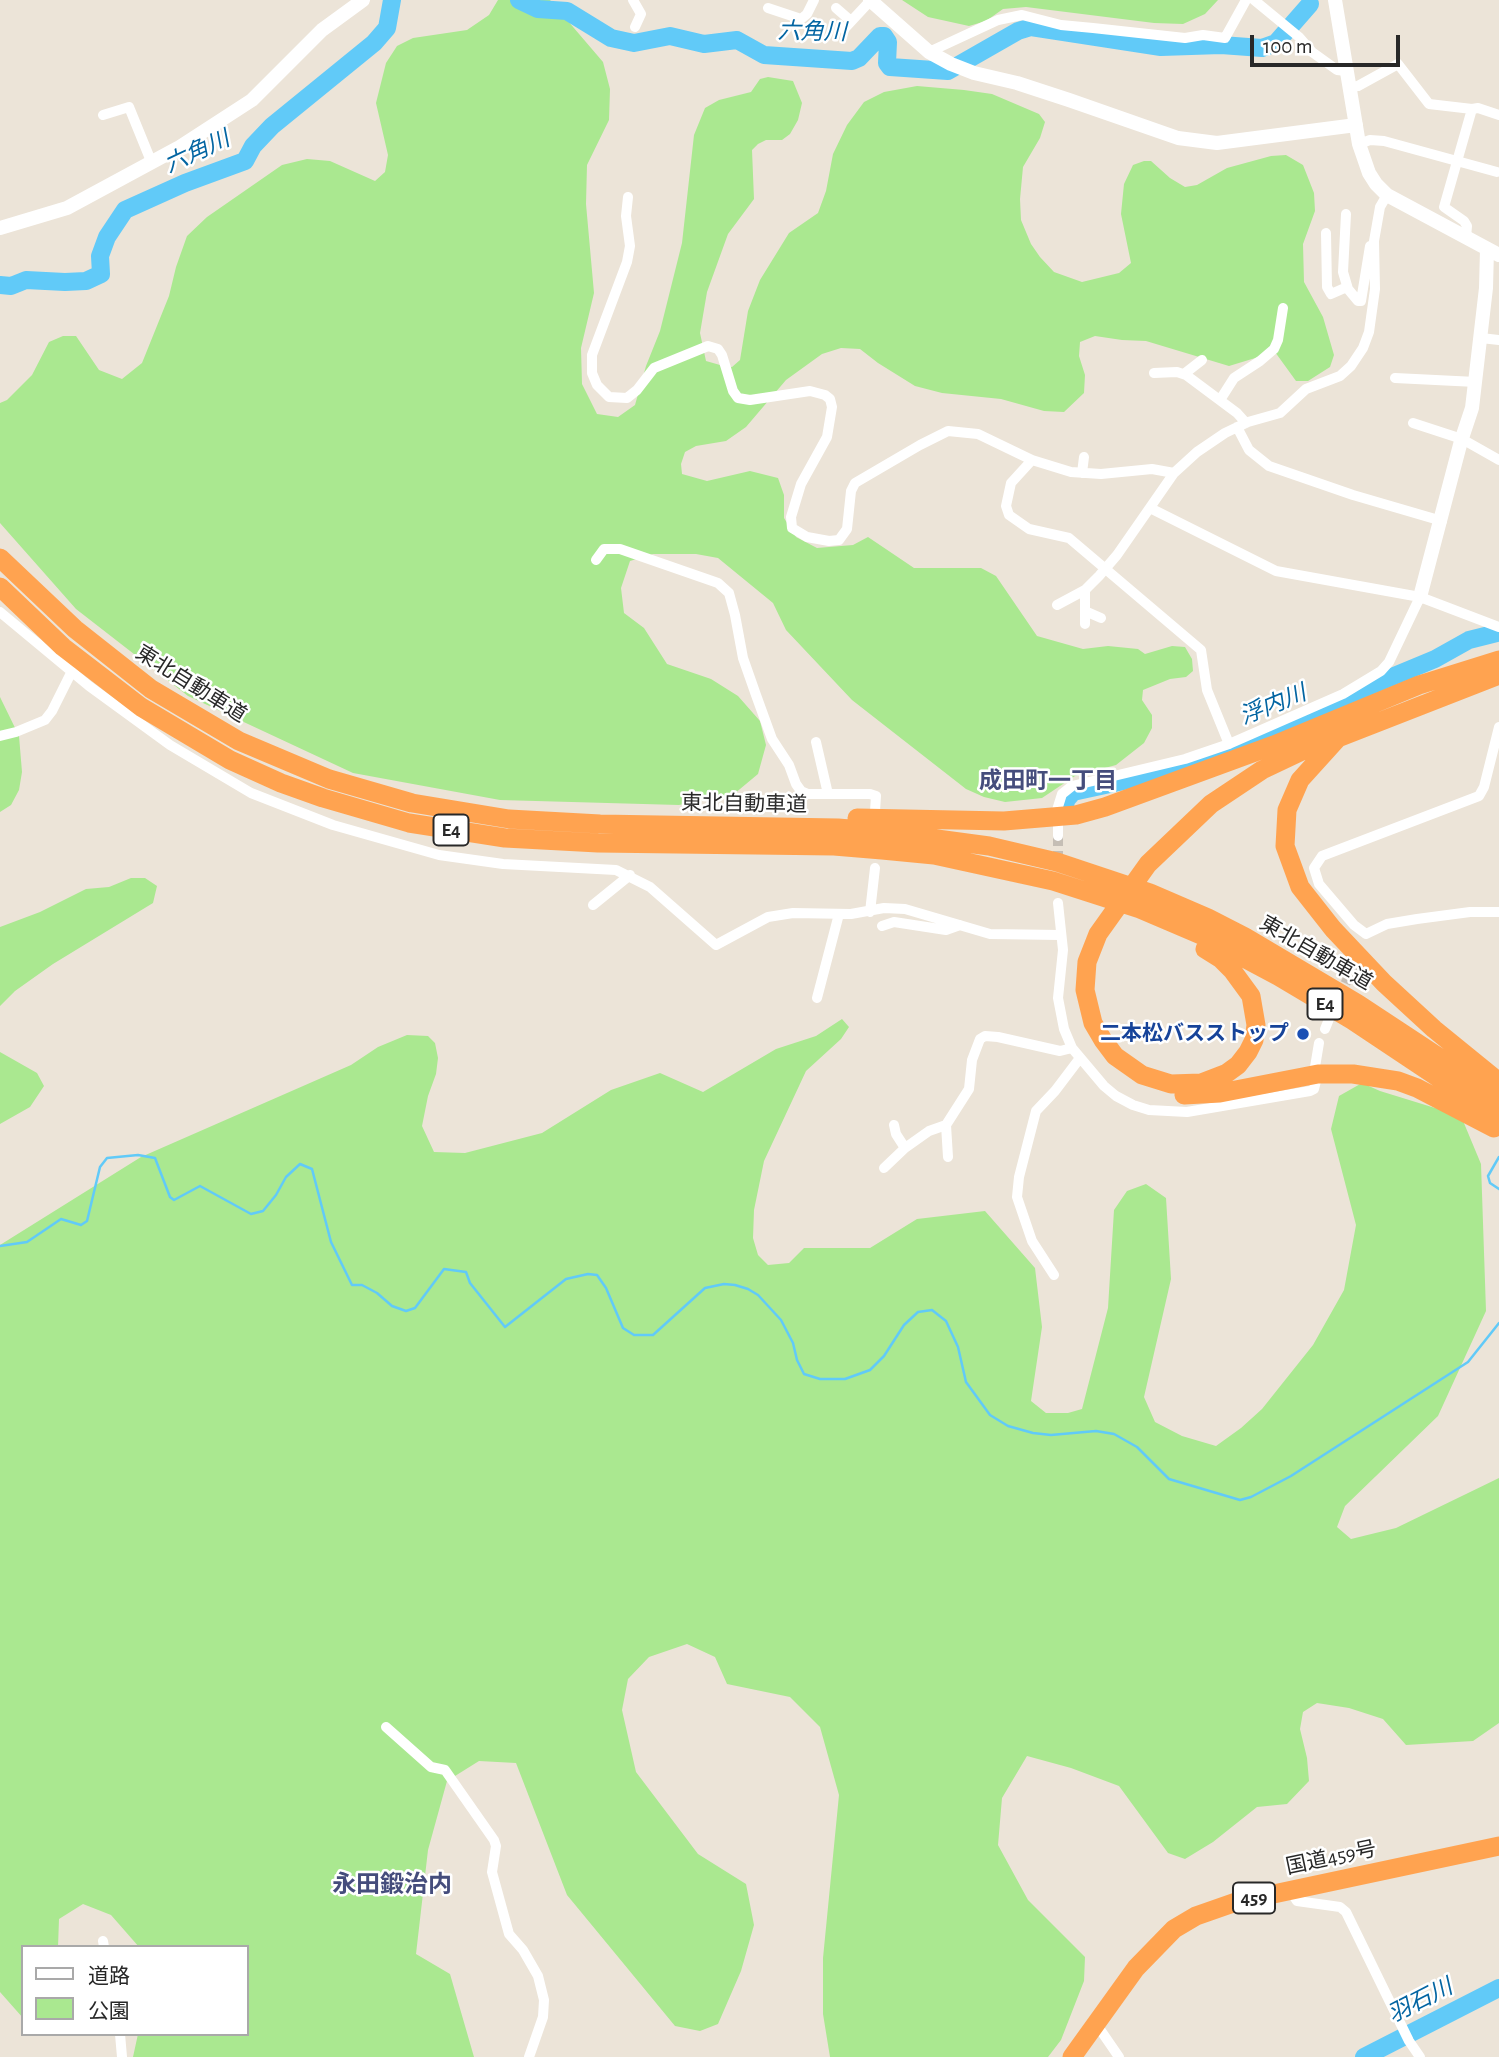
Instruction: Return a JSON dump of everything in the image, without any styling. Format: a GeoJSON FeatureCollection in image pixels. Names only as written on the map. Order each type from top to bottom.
{"type":"FeatureCollection","features":[{"type":"Feature","properties":{"kind":"highway","name":"東北自動車道"},"geometry":{"type":"LineString","coordinates":[[0,558],[75,629],[150,689],[239,741],[289,764],[377,794],[448,810],[509,818],[600,824],[838,828],[884,832],[989,846],[1101,875],[1142,905],[1278,976],[1352,1020],[1499,1118]]}},
{"type":"Feature","properties":{"kind":"highway","name":"東北自動車道"},"geometry":{"type":"LineString","coordinates":[[0,587],[101,678],[181,733],[230,760],[281,783],[369,813],[421,825],[505,838],[598,843],[834,846],[934,855],[1018,871],[1085,894],[1208,918],[1358,1003],[1499,1097]]}},
{"type":"Feature","properties":{"kind":"highway"},"geometry":{"type":"LineString","coordinates":[[600,824],[838,818],[1004,821],[1076,815],[1105,807],[1274,745],[1419,685],[1499,660]]}},
{"type":"Feature","properties":{"kind":"highway"},"geometry":{"type":"LineString","coordinates":[[1142,905],[1220,959],[1247,989],[1255,1010],[1254,1040],[1238,1065],[1227,1073],[1201,1083],[1171,1084],[1142,1075],[1115,1056],[1093,1023],[1086,998],[1086,976],[1091,948],[1108,917],[1148,864],[1211,804],[1274,764],[1319,743],[1499,675]]}},
{"type":"Feature","properties":{"kind":"highway"},"geometry":{"type":"LineString","coordinates":[[1338,738],[1300,780],[1287,810],[1285,846],[1300,887],[1333,929],[1384,983],[1434,1029],[1499,1082]]}},
{"type":"Feature","properties":{"kind":"highway"},"geometry":{"type":"LineString","coordinates":[[1274,745],[1251,765],[1208,793],[1164,832],[1098,912],[1085,935],[1075,970],[1076,1004],[1086,1033],[1104,1059],[1118,1072],[1153,1091],[1170,1095],[1205,1095],[1295,1077],[1353,1074],[1398,1081],[1417,1088],[1499,1130]]}},
{"type":"Feature","properties":{"kind":"highway","name":"国道459号"},"geometry":{"type":"LineString","coordinates":[[1072,2057],[1136,1968],[1174,1929],[1196,1916],[1216,1908],[1290,1890],[1499,1846]]}},
{"type":"Feature","properties":{"kind":"street"},"geometry":{"type":"LineString","coordinates":[[0,228],[67,208],[178,148],[243,107],[322,30],[363,0]]}},
{"type":"Feature","properties":{"kind":"street"},"geometry":{"type":"LineString","coordinates":[[633,0],[641,14],[635,27]]}},
{"type":"Feature","properties":{"kind":"street"},"geometry":{"type":"LineString","coordinates":[[768,8],[801,19],[807,14],[814,0]]}},
{"type":"Feature","properties":{"kind":"street"},"geometry":{"type":"LineString","coordinates":[[836,8],[847,25],[870,0],[929,52],[974,73],[1017,83],[1162,134],[1202,142],[1230,141],[1356,125]]}},
{"type":"Feature","properties":{"kind":"street"},"geometry":{"type":"LineString","coordinates":[[929,52],[998,20],[1022,15],[1093,28],[1185,38],[1203,35],[1225,38],[1246,0]]}},
{"type":"Feature","properties":{"kind":"street"},"geometry":{"type":"LineString","coordinates":[[1254,0],[1283,22],[1312,52],[1337,70],[1346,71]]}},
{"type":"Feature","properties":{"kind":"street"},"geometry":{"type":"LineString","coordinates":[[1057,810],[1062,794],[1072,786],[1185,759],[1229,744],[1326,703],[1381,671],[1390,662],[1420,597],[1472,408],[1481,338],[1493,289],[1493,252],[1387,195],[1369,173],[1356,125],[1335,0]]}},
{"type":"Feature","properties":{"kind":"street"},"geometry":{"type":"LineString","coordinates":[[1349,88],[1358,86],[1398,64],[1429,104],[1478,108],[1499,116]]}},
{"type":"Feature","properties":{"kind":"street"},"geometry":{"type":"LineString","coordinates":[[103,115],[129,107],[151,161]]}},
{"type":"Feature","properties":{"kind":"street"},"geometry":{"type":"LineString","coordinates":[[1466,237],[1464,222],[1444,207],[1472,109]]}},
{"type":"Feature","properties":{"kind":"street"},"geometry":{"type":"LineString","coordinates":[[1360,144],[1370,140],[1384,141],[1497,172]]}},
{"type":"Feature","properties":{"kind":"street"},"geometry":{"type":"LineString","coordinates":[[1057,605],[1085,590],[1105,569],[1174,473],[1197,452],[1242,425],[1280,413],[1306,389],[1340,376],[1358,356],[1368,332],[1375,289],[1374,241],[1380,207],[1387,195]]}},
{"type":"Feature","properties":{"kind":"street"},"geometry":{"type":"LineString","coordinates":[[628,197],[626,216],[630,246],[627,262],[592,355],[597,385],[610,397],[627,398],[654,368],[708,346],[719,349],[733,391],[738,398],[750,400],[810,391],[825,395],[830,399],[832,407],[830,427],[821,450],[800,484],[794,500],[791,524],[796,531],[807,537],[839,540],[847,529],[851,491],[855,483],[948,431],[978,433],[1032,460],[1082,474],[1152,469],[1174,473]]}},
{"type":"Feature","properties":{"kind":"street"},"geometry":{"type":"LineString","coordinates":[[1346,214],[1343,272],[1347,287],[1358,301],[1361,301],[1370,246],[1374,241]]}},
{"type":"Feature","properties":{"kind":"street"},"geometry":{"type":"LineString","coordinates":[[1326,233],[1327,287],[1331,295],[1347,287]]}},
{"type":"Feature","properties":{"kind":"street"},"geometry":{"type":"LineString","coordinates":[[1220,400],[1234,378],[1274,349],[1283,308]]}},
{"type":"Feature","properties":{"kind":"street"},"geometry":{"type":"LineString","coordinates":[[1481,338],[1499,340]]}},
{"type":"Feature","properties":{"kind":"street"},"geometry":{"type":"LineString","coordinates":[[1184,374],[1202,360]]}},
{"type":"Feature","properties":{"kind":"street"},"geometry":{"type":"LineString","coordinates":[[1154,373],[1184,374],[1237,413],[1249,450],[1269,466],[1353,495],[1442,521]]}},
{"type":"Feature","properties":{"kind":"street"},"geometry":{"type":"LineString","coordinates":[[1395,379],[1476,382]]}},
{"type":"Feature","properties":{"kind":"street"},"geometry":{"type":"LineString","coordinates":[[1413,423],[1462,439],[1499,460]]}},
{"type":"Feature","properties":{"kind":"street"},"geometry":{"type":"LineString","coordinates":[[1082,474],[1084,457]]}},
{"type":"Feature","properties":{"kind":"street"},"geometry":{"type":"LineString","coordinates":[[1032,460],[1011,483],[1006,506],[1009,515],[1029,529],[1069,538],[1201,650],[1207,690],[1229,744]]}},
{"type":"Feature","properties":{"kind":"street"},"geometry":{"type":"LineString","coordinates":[[1150,508],[1276,571],[1420,597],[1499,627]]}},
{"type":"Feature","properties":{"kind":"street"},"geometry":{"type":"LineString","coordinates":[[596,560],[604,549],[620,549],[718,583],[729,593],[743,658],[772,739],[789,765],[801,791],[808,794],[870,794],[876,796],[875,811]]}},
{"type":"Feature","properties":{"kind":"street"},"geometry":{"type":"LineString","coordinates":[[1085,590],[1085,624]]}},
{"type":"Feature","properties":{"kind":"street"},"geometry":{"type":"LineString","coordinates":[[1085,611],[1101,618]]}},
{"type":"Feature","properties":{"kind":"street"},"geometry":{"type":"LineString","coordinates":[[0,612],[72,671],[170,745],[251,793],[333,825],[439,855],[547,867],[603,868],[630,875],[665,899],[716,945],[768,917],[793,913],[839,914],[897,908],[990,934],[1060,935]]}},
{"type":"Feature","properties":{"kind":"street"},"geometry":{"type":"LineString","coordinates":[[0,736],[45,720],[72,671]]}},
{"type":"Feature","properties":{"kind":"street"},"geometry":{"type":"LineString","coordinates":[[1366,934],[1354,925],[1319,884],[1314,868],[1322,856],[1479,796],[1484,787],[1499,727]]}},
{"type":"Feature","properties":{"kind":"street"},"geometry":{"type":"LineString","coordinates":[[816,742],[828,793]]}},
{"type":"Feature","properties":{"kind":"street"},"geometry":{"type":"LineString","coordinates":[[1058,824],[1058,836]]}},
{"type":"Feature","properties":{"kind":"street"},"geometry":{"type":"LineString","coordinates":[[870,912],[875,868]]}},
{"type":"Feature","properties":{"kind":"street"},"geometry":{"type":"LineString","coordinates":[[593,905],[630,875]]}},
{"type":"Feature","properties":{"kind":"street"},"geometry":{"type":"LineString","coordinates":[[1058,902],[1063,950],[1058,998],[1064,1029],[1072,1048],[1116,1096],[1133,1105],[1162,1112],[1187,1112],[1310,1091],[1314,1089],[1316,1081]]}},
{"type":"Feature","properties":{"kind":"street"},"geometry":{"type":"LineString","coordinates":[[1362,948],[1366,934],[1378,927],[1469,912],[1499,912]]}},
{"type":"Feature","properties":{"kind":"street"},"geometry":{"type":"LineString","coordinates":[[817,998],[839,914]]}},
{"type":"Feature","properties":{"kind":"street"},"geometry":{"type":"LineString","coordinates":[[881,926],[894,922],[946,930],[960,925]]}},
{"type":"Feature","properties":{"kind":"street"},"geometry":{"type":"LineString","coordinates":[[948,1157],[946,1125],[969,1089],[972,1060],[980,1039],[985,1036],[998,1037],[1060,1051],[1072,1048]]}},
{"type":"Feature","properties":{"kind":"street"},"geometry":{"type":"LineString","coordinates":[[1315,1067],[1320,1044]]}},
{"type":"Feature","properties":{"kind":"street"},"geometry":{"type":"LineString","coordinates":[[1055,1275],[1032,1241],[1017,1197],[1019,1177],[1036,1111],[1080,1058]]}},
{"type":"Feature","properties":{"kind":"street"},"geometry":{"type":"LineString","coordinates":[[894,1125],[905,1148]]}},
{"type":"Feature","properties":{"kind":"street"},"geometry":{"type":"LineString","coordinates":[[884,1168],[905,1148],[929,1131],[946,1125]]}},
{"type":"Feature","properties":{"kind":"street"},"geometry":{"type":"LineString","coordinates":[[386,1727],[431,1767],[445,1770],[494,1840],[496,1846],[492,1872],[509,1934],[523,1950],[538,1976],[544,2000],[543,2017],[530,2057]]}},
{"type":"Feature","properties":{"kind":"street"},"geometry":{"type":"LineString","coordinates":[[1290,1890],[1297,1901],[1340,1907],[1346,1912],[1420,2057]]}},
{"type":"Feature","properties":{"kind":"street"},"geometry":{"type":"LineString","coordinates":[[1097,2025],[1119,2057]]}},
{"type":"Feature","properties":{"kind":"street"},"geometry":{"type":"LineString","coordinates":[[120,2036],[122,2057]]}},
{"type":"Feature","properties":{"kind":"green space"},"geometry":{"type":"Polygon","coordinates":[[[498,0],[550,0],[603,62],[610,89],[609,120],[587,165],[586,204],[594,293],[581,348],[582,384],[597,414],[618,417],[635,405],[660,331],[682,243],[694,135],[705,108],[719,100],[751,92],[760,79],[768,77],[793,81],[802,103],[798,120],[790,134],[782,140],[766,140],[752,150],[754,199],[728,234],[707,292],[700,333],[706,361],[732,367],[740,360],[748,311],[760,280],[789,233],[818,213],[826,191],[833,154],[847,125],[864,102],[884,92],[917,86],[964,90],[992,94],[1039,114],[1045,122],[1040,138],[1023,167],[1021,220],[1031,244],[1054,272],[1082,282],[1119,273],[1131,263],[1121,214],[1124,184],[1133,165],[1151,161],[1185,187],[1197,185],[1227,168],[1271,156],[1286,155],[1303,165],[1314,193],[1315,211],[1303,244],[1304,282],[1323,317],[1334,355],[1330,367],[1308,381],[1296,381],[1275,352],[1229,366],[1146,341],[1095,336],[1080,342],[1079,356],[1085,375],[1084,393],[1064,412],[1044,411],[1001,399],[942,393],[915,386],[860,349],[841,348],[822,354],[786,380],[746,427],[726,441],[696,446],[685,452],[681,464],[682,474],[707,481],[750,471],[778,478],[784,495],[784,518],[796,537],[817,548],[853,545],[868,537],[914,568],[981,568],[996,576],[1037,636],[1083,649],[1108,646],[1138,649],[1145,654],[1172,646],[1185,647],[1192,659],[1193,671],[1186,677],[1170,679],[1143,690],[1142,700],[1152,715],[1152,728],[1144,743],[1116,765],[1075,776],[1042,798],[1005,802],[984,797],[966,789],[852,700],[786,630],[773,603],[718,558],[696,554],[653,554],[630,561],[621,588],[624,613],[644,628],[667,664],[711,679],[738,696],[760,721],[766,745],[758,774],[734,794],[679,805],[500,800],[353,773],[188,696],[76,609],[0,523],[0,403],[7,400],[32,375],[49,342],[63,336],[76,336],[99,370],[122,379],[142,363],[169,296],[187,236],[207,217],[282,165],[307,159],[330,161],[375,181],[385,172],[388,155],[376,103],[386,63],[397,46],[413,38],[467,30],[489,15],[498,0]]]}},
{"type":"Feature","properties":{"kind":"green space"},"geometry":{"type":"Polygon","coordinates":[[[902,0],[1218,0],[1205,14],[1183,24],[1154,23],[1026,7],[1003,9],[986,21],[969,26],[928,17],[902,0]]]}},
{"type":"Feature","properties":{"kind":"green space"},"geometry":{"type":"Polygon","coordinates":[[[0,697],[19,736],[22,772],[19,790],[11,805],[0,812],[0,697]]]}},
{"type":"Feature","properties":{"kind":"green space"},"geometry":{"type":"Polygon","coordinates":[[[131,878],[145,878],[157,886],[153,903],[53,964],[15,991],[0,1006],[0,927],[40,912],[86,889],[109,887],[131,878]]]}},
{"type":"Feature","properties":{"kind":"green space"},"geometry":{"type":"Polygon","coordinates":[[[842,1019],[849,1027],[841,1039],[806,1071],[764,1161],[754,1210],[753,1238],[758,1255],[768,1265],[789,1263],[804,1248],[870,1248],[917,1219],[985,1211],[1035,1268],[1042,1327],[1031,1401],[1046,1413],[1068,1413],[1082,1409],[1108,1308],[1114,1210],[1127,1191],[1146,1184],[1166,1198],[1171,1279],[1144,1397],[1155,1422],[1182,1436],[1216,1446],[1262,1409],[1313,1345],[1344,1290],[1356,1225],[1331,1129],[1339,1096],[1362,1083],[1461,1116],[1481,1164],[1486,1311],[1438,1416],[1345,1506],[1337,1527],[1351,1539],[1396,1528],[1499,1478],[1499,1723],[1473,1741],[1406,1745],[1383,1719],[1349,1708],[1317,1703],[1303,1712],[1300,1729],[1309,1781],[1287,1804],[1257,1807],[1213,1842],[1185,1859],[1168,1853],[1119,1786],[1071,1768],[1027,1756],[1002,1798],[998,1845],[1028,1900],[1085,1957],[1084,1981],[1061,2040],[1048,2057],[830,2057],[823,2014],[823,1958],[839,1795],[820,1727],[790,1697],[727,1684],[715,1657],[687,1644],[649,1657],[628,1679],[622,1710],[636,1772],[698,1854],[746,1884],[754,1925],[741,1971],[718,2024],[700,2031],[675,2026],[567,1895],[516,1763],[479,1761],[447,1781],[428,1850],[416,1954],[450,1974],[474,2057],[133,2057],[138,2036],[248,2036],[248,1945],[137,1945],[111,1915],[83,1904],[59,1919],[58,1945],[21,1945],[21,2016],[0,1992],[0,1245],[141,1157],[351,1065],[378,1047],[407,1035],[428,1036],[435,1043],[438,1058],[436,1074],[422,1126],[434,1152],[465,1153],[542,1133],[611,1090],[660,1073],[703,1092],[776,1049],[816,1036],[842,1019]]]}},
{"type":"Feature","properties":{"kind":"green space"},"geometry":{"type":"Polygon","coordinates":[[[0,1052],[37,1073],[44,1086],[30,1107],[0,1124],[0,1052]]]}},
{"type":"Feature","properties":{"kind":"waterway","name":"六角川"},"geometry":{"type":"LineString","coordinates":[[0,285],[11,286],[26,280],[86,281],[101,274],[100,256],[107,237],[125,210],[185,183],[245,161],[253,146],[272,126],[374,43],[387,28],[392,0]]}},
{"type":"Feature","properties":{"kind":"waterway","name":"六角川"},"geometry":{"type":"LineString","coordinates":[[519,0],[538,9],[567,11],[611,38],[634,43],[670,36],[704,44],[737,40],[764,55],[852,61],[859,58],[880,36],[884,36],[888,42],[887,63],[890,67],[948,71],[1018,31],[1031,27],[1161,47],[1221,45],[1262,48],[1276,43],[1310,4]]}},
{"type":"Feature","properties":{"kind":"waterway","name":"浮内川"},"geometry":{"type":"LineString","coordinates":[[1065,808],[1066,800],[1073,792],[1201,761],[1342,704],[1370,686],[1435,659],[1469,640],[1497,633]]}},
{"type":"Feature","properties":{"kind":"waterway"},"geometry":{"type":"LineString","coordinates":[[0,1246],[27,1242],[61,1219],[81,1225],[87,1221],[100,1167],[107,1158],[138,1155],[155,1158],[170,1197],[174,1200],[200,1186],[251,1214],[263,1211],[286,1177],[300,1164],[312,1169],[331,1242],[352,1285],[362,1285],[392,1306],[406,1311],[415,1308],[444,1269],[466,1272],[470,1283],[505,1327],[566,1279],[588,1274],[597,1275],[606,1288],[623,1328],[634,1335],[653,1335],[705,1288],[735,1285],[758,1295],[781,1320],[804,1374],[820,1379],[845,1379],[870,1370],[884,1356],[904,1325],[918,1312],[932,1310],[946,1321],[958,1347],[966,1382],[990,1415],[1008,1426],[1033,1433],[1051,1435],[1096,1431],[1114,1434],[1137,1447],[1169,1479],[1240,1500],[1291,1476],[1468,1362],[1499,1323]]}},
{"type":"Feature","properties":{"kind":"waterway"},"geometry":{"type":"LineString","coordinates":[[1499,1157],[1488,1176],[1490,1183],[1499,1189]]}},
{"type":"Feature","properties":{"kind":"waterway","name":"羽石川"},"geometry":{"type":"LineString","coordinates":[[1364,2057],[1499,1988]]}},
{"type":"Feature","properties":{"kind":"tunnel"},"geometry":{"type":"LineString","coordinates":[[1058,836],[1058,865]]}},
{"type":"Feature","properties":{"kind":"tunnel"},"geometry":{"type":"LineString","coordinates":[[1339,997],[1359,955]]}},
{"type":"Feature","properties":{"kind":"place","name":"二本松バスストップ"},"geometry":{"type":"Point","coordinates":[1303,1034]}},
{"type":"Feature","properties":{"kind":"district","name":"成田町一丁目"},"geometry":{"type":"Point","coordinates":[1048,781]}},
{"type":"Feature","properties":{"kind":"district","name":"永田鍛治内"},"geometry":{"type":"Point","coordinates":[392,1885]}}]}
